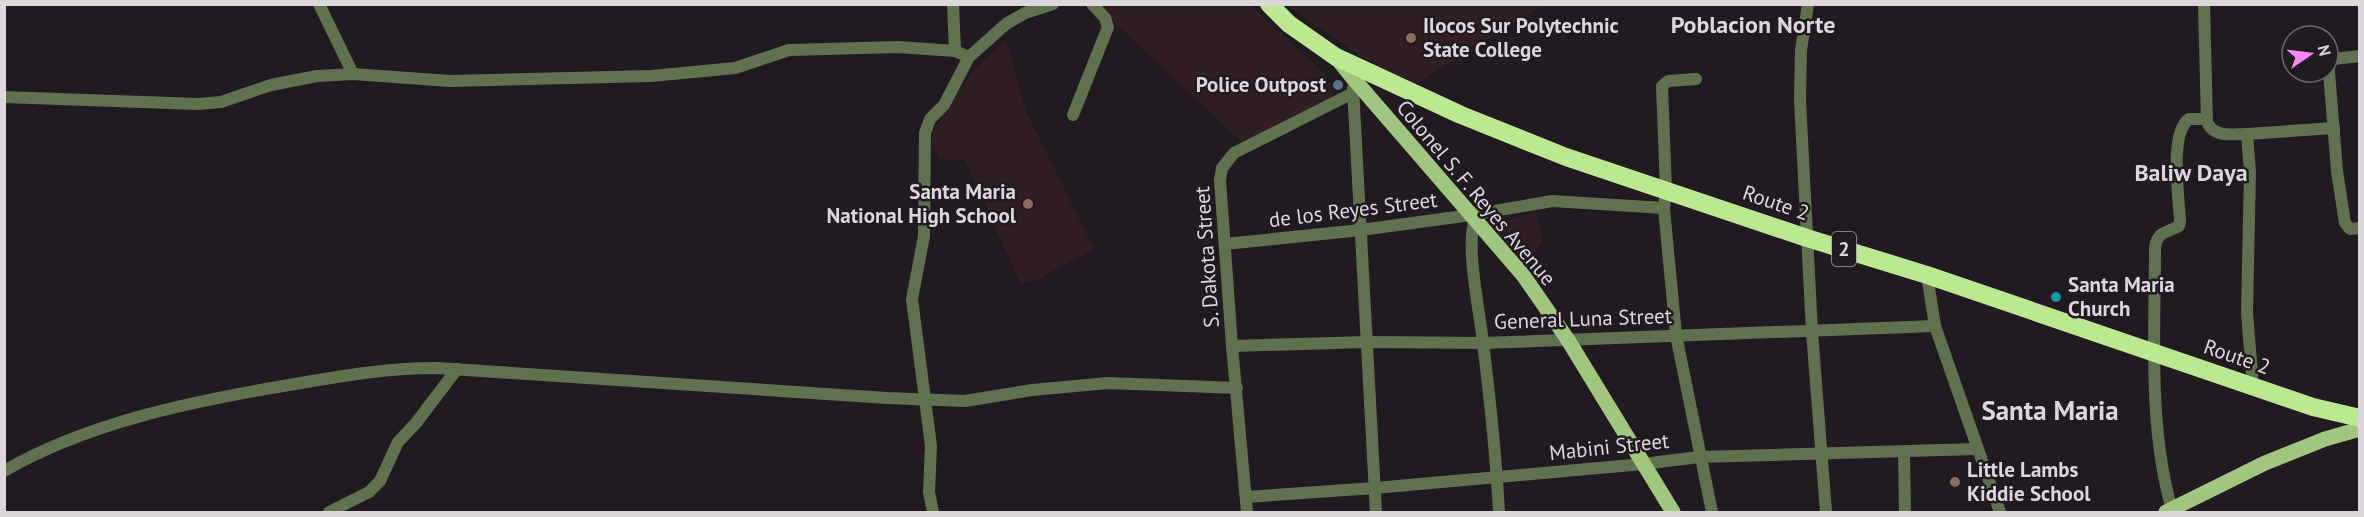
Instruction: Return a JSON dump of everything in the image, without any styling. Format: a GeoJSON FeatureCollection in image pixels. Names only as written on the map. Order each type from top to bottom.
{"type":"FeatureCollection","features":[{"type":"Feature","properties":{"kind":"highway","name":"Route 2"},"geometry":{"type":"LineString","coordinates":[[1269,4],[1289,24],[1336,57],[1461,115],[1665,199],[1807,238],[1927,275],[2313,407],[2360,418]]}},
{"type":"Feature","properties":{"kind":"main road","name":"Colonel S. F. Reyes Avenue"},"geometry":{"type":"LineString","coordinates":[[1336,57],[1523,275],[1568,340],[1673,513]]}},
{"type":"Feature","properties":{"kind":"main road"},"geometry":{"type":"LineString","coordinates":[[2169,511],[2265,463],[2325,439],[2360,429]]}},
{"type":"Feature","properties":{"kind":"street"},"geometry":{"type":"LineString","coordinates":[[319,4],[354,74]]}},
{"type":"Feature","properties":{"kind":"street"},"geometry":{"type":"LineString","coordinates":[[952,4],[955,51]]}},
{"type":"Feature","properties":{"kind":"street"},"geometry":{"type":"LineString","coordinates":[[933,513],[929,492],[931,446],[921,400],[912,299],[924,236],[925,133],[930,119],[944,105],[969,57],[1006,24],[1025,13],[1053,4]]}},
{"type":"Feature","properties":{"kind":"street"},"geometry":{"type":"LineString","coordinates":[[1073,115],[1108,27],[1105,18],[1092,4]]}},
{"type":"Feature","properties":{"kind":"street"},"geometry":{"type":"LineString","coordinates":[[1808,4],[1801,50],[1800,100],[1812,332],[1827,513]]}},
{"type":"Feature","properties":{"kind":"street"},"geometry":{"type":"LineString","coordinates":[[2204,4],[2206,119],[2213,131],[2221,134],[2247,134],[2334,128]]}},
{"type":"Feature","properties":{"kind":"street"},"geometry":{"type":"LineString","coordinates":[[4,97],[198,104],[221,102],[291,80],[317,76],[354,74],[450,81],[651,76],[735,68],[789,50],[898,47],[955,51],[969,57]]}},
{"type":"Feature","properties":{"kind":"street"},"geometry":{"type":"LineString","coordinates":[[2360,56],[2333,59],[2329,72],[2337,171],[2345,226],[2350,229],[2360,228]]}},
{"type":"Feature","properties":{"kind":"street"},"geometry":{"type":"LineString","coordinates":[[1352,77],[1376,513]]}},
{"type":"Feature","properties":{"kind":"street"},"geometry":{"type":"LineString","coordinates":[[1696,79],[1668,81],[1662,86],[1665,199],[1676,335],[1712,513]]}},
{"type":"Feature","properties":{"kind":"street","name":"S. Dakota Street"},"geometry":{"type":"LineString","coordinates":[[1247,513],[1232,346],[1221,168],[1226,160],[1243,148],[1353,93]]}},
{"type":"Feature","properties":{"kind":"street"},"geometry":{"type":"LineString","coordinates":[[2169,511],[2157,418],[2156,241],[2162,232],[2179,226],[2178,139],[2185,122],[2189,119],[2206,119]]}},
{"type":"Feature","properties":{"kind":"street"},"geometry":{"type":"LineString","coordinates":[[2247,134],[2250,172],[2247,313],[2253,387]]}},
{"type":"Feature","properties":{"kind":"street","name":"de los Reyes Street"},"geometry":{"type":"LineString","coordinates":[[1225,244],[1473,217],[1552,201],[1665,199]]}},
{"type":"Feature","properties":{"kind":"street"},"geometry":{"type":"LineString","coordinates":[[1473,217],[1472,248],[1499,513]]}},
{"type":"Feature","properties":{"kind":"street"},"geometry":{"type":"LineString","coordinates":[[1927,275],[1935,326],[2000,513]]}},
{"type":"Feature","properties":{"kind":"street","name":"General Luna Street"},"geometry":{"type":"LineString","coordinates":[[1232,346],[1367,342],[1483,343],[1935,326]]}},
{"type":"Feature","properties":{"kind":"street"},"geometry":{"type":"LineString","coordinates":[[4,471],[38,453],[158,411],[250,391],[396,368],[457,369],[921,400],[965,401],[1032,390],[1108,383],[1237,388]]}},
{"type":"Feature","properties":{"kind":"street"},"geometry":{"type":"LineString","coordinates":[[329,513],[369,492],[380,481],[398,442],[416,423],[457,369]]}},
{"type":"Feature","properties":{"kind":"street","name":"Mabini Street"},"geometry":{"type":"LineString","coordinates":[[1246,497],[1643,464],[1699,456],[1976,449]]}},
{"type":"Feature","properties":{"kind":"street"},"geometry":{"type":"LineString","coordinates":[[1904,452],[1905,513]]}},
{"type":"Feature","properties":{"kind":"shaded area"},"geometry":{"type":"Polygon","coordinates":[[[1096,5],[1250,5],[1325,74],[1337,102],[1246,146],[1096,5]]]}},
{"type":"Feature","properties":{"kind":"shaded area","name":"Ilocos Sur Polytechnic State College"},"geometry":{"type":"Polygon","coordinates":[[[1287,5],[1544,5],[1417,83],[1388,72],[1350,49],[1287,5]]]}},
{"type":"Feature","properties":{"kind":"shaded area","name":"Santa Maria National High School"},"geometry":{"type":"Polygon","coordinates":[[[1006,40],[1026,112],[1094,249],[1036,280],[1021,285],[965,160],[938,159],[931,134],[971,73],[1006,40]]]}},
{"type":"Feature","properties":{"kind":"shaded area"},"geometry":{"type":"Polygon","coordinates":[[[1535,212],[1543,240],[1523,269],[1485,227],[1535,212]]]}},
{"type":"Feature","properties":{"kind":"place","name":"Ilocos Sur Polytechnic State College"},"geometry":{"type":"Point","coordinates":[1411,38]}},
{"type":"Feature","properties":{"kind":"place","name":"Police Outpost"},"geometry":{"type":"Point","coordinates":[1338,85]}},
{"type":"Feature","properties":{"kind":"place","name":"Santa Maria National High School"},"geometry":{"type":"Point","coordinates":[1028,204]}},
{"type":"Feature","properties":{"kind":"place","name":"Santa Maria Church"},"geometry":{"type":"Point","coordinates":[2056,297]}},
{"type":"Feature","properties":{"kind":"place","name":"Little Lambs Kiddie School"},"geometry":{"type":"Point","coordinates":[1955,482]}},
{"type":"Feature","properties":{"kind":"district","name":"Poblacion Norte"},"geometry":{"type":"Point","coordinates":[1753,25]}},
{"type":"Feature","properties":{"kind":"district","name":"Baliw Daya"},"geometry":{"type":"Point","coordinates":[2191,173]}},
{"type":"Feature","properties":{"kind":"district","name":"Santa Maria"},"geometry":{"type":"Point","coordinates":[2050,411]}}]}
